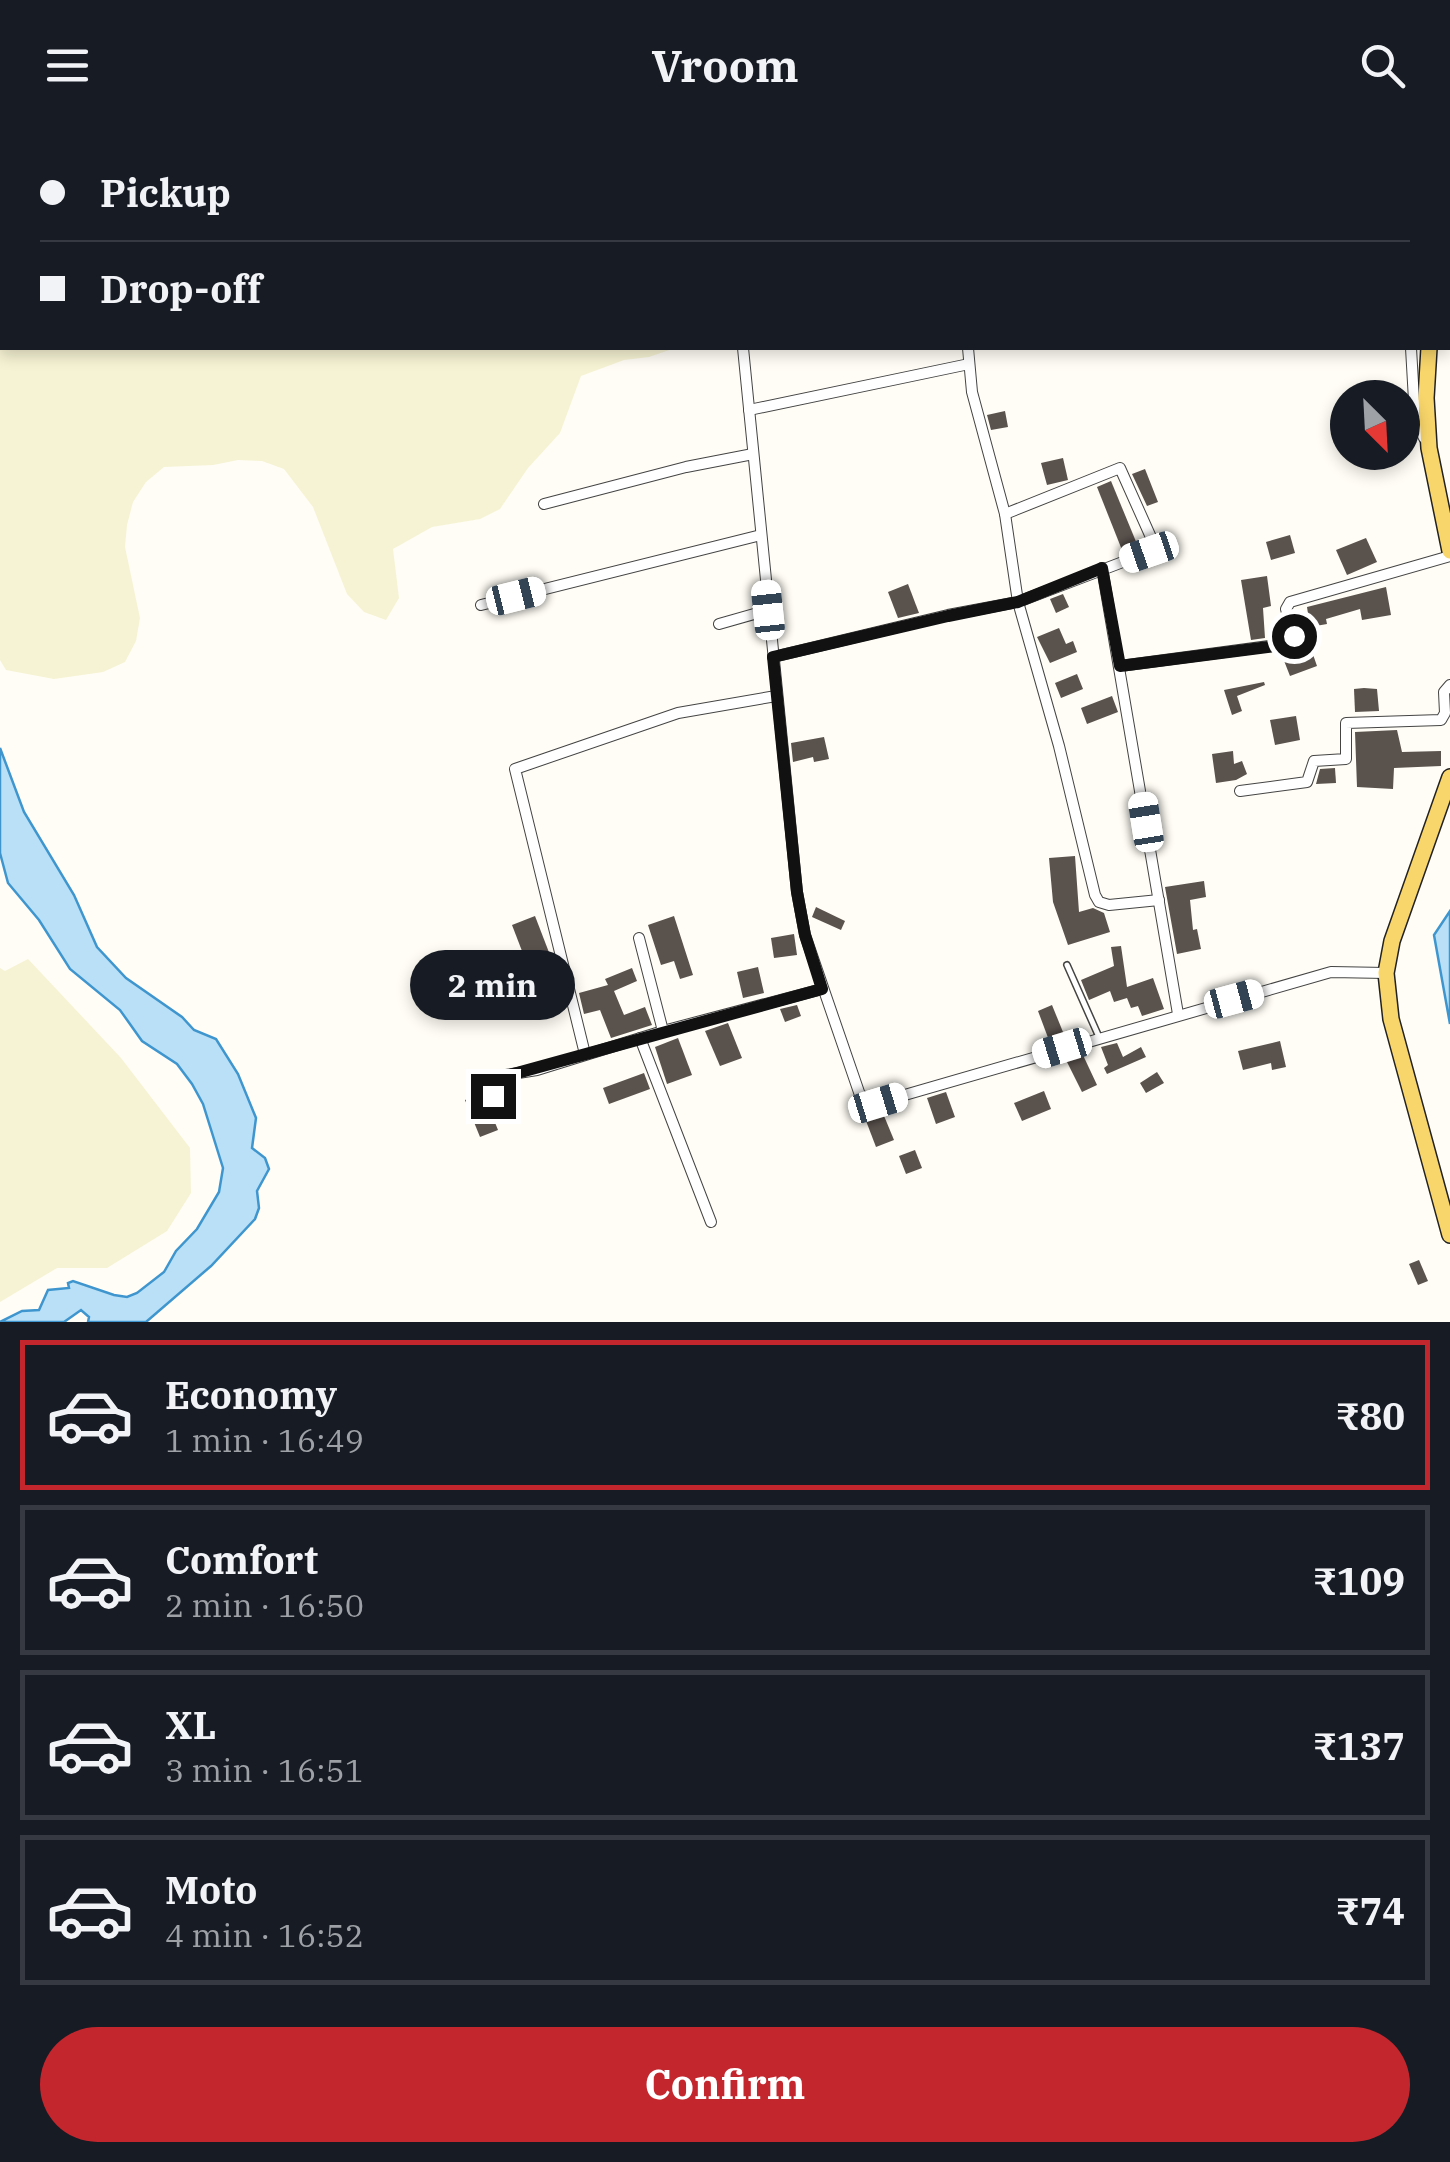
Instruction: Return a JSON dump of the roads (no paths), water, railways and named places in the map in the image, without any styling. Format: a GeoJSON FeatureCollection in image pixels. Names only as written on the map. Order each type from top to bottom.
{"type":"FeatureCollection","features":[{"type":"Feature","properties":{"kind":"main road"},"geometry":{"type":"LineString","coordinates":[[1429,350],[1429,448],[1450,553]]}},
{"type":"Feature","properties":{"kind":"main road"},"geometry":{"type":"LineString","coordinates":[[1450,776],[1392,941],[1386,973],[1391,1019],[1450,1235]]}},
{"type":"Feature","properties":{"kind":"street"},"geometry":{"type":"LineString","coordinates":[[743,350],[801,916],[860,1095],[878,1103],[1331,972],[1386,973]]}},
{"type":"Feature","properties":{"kind":"street"},"geometry":{"type":"LineString","coordinates":[[968,350],[972,392],[1005,514],[1018,602],[1059,746],[1095,896],[1109,905],[1159,900]]}},
{"type":"Feature","properties":{"kind":"street"},"geometry":{"type":"LineString","coordinates":[[1411,350],[1415,418],[1429,448]]}},
{"type":"Feature","properties":{"kind":"street"},"geometry":{"type":"LineString","coordinates":[[749,410],[969,364]]}},
{"type":"Feature","properties":{"kind":"street"},"geometry":{"type":"LineString","coordinates":[[544,504],[753,454]]}},
{"type":"Feature","properties":{"kind":"street"},"geometry":{"type":"LineString","coordinates":[[773,657],[1018,602],[1149,552],[1154,544],[1120,468],[1005,514]]}},
{"type":"Feature","properties":{"kind":"street"},"geometry":{"type":"LineString","coordinates":[[481,605],[761,535]]}},
{"type":"Feature","properties":{"kind":"street"},"geometry":{"type":"LineString","coordinates":[[1120,666],[1292,644],[1295,640],[1286,609],[1290,602],[1450,553]]}},
{"type":"Feature","properties":{"kind":"street"},"geometry":{"type":"LineString","coordinates":[[1102,568],[1178,1014]]}},
{"type":"Feature","properties":{"kind":"street"},"geometry":{"type":"LineString","coordinates":[[719,624],[768,610]]}},
{"type":"Feature","properties":{"kind":"street"},"geometry":{"type":"LineString","coordinates":[[1240,791],[1307,782],[1314,761],[1346,759],[1346,723],[1441,720],[1445,713],[1444,692],[1450,685]]}},
{"type":"Feature","properties":{"kind":"street"},"geometry":{"type":"LineString","coordinates":[[585,1054],[515,770],[678,713],[776,696]]}},
{"type":"Feature","properties":{"kind":"street"},"geometry":{"type":"LineString","coordinates":[[639,938],[663,1032]]}},
{"type":"Feature","properties":{"kind":"street"},"geometry":{"type":"LineString","coordinates":[[493,1096],[494,1084],[506,1076],[822,989]]}},
{"type":"Feature","properties":{"kind":"street"},"geometry":{"type":"LineString","coordinates":[[640,1038],[711,1222]]}},
{"type":"Feature","properties":{"kind":"lane"},"geometry":{"type":"LineString","coordinates":[[1067,965],[1099,1037]]}},
{"type":"Feature","properties":{"kind":"water"},"geometry":{"type":"Polygon","coordinates":[[[0,748],[24,812],[74,895],[97,947],[126,978],[182,1017],[194,1030],[216,1039],[238,1074],[256,1118],[252,1148],[265,1158],[269,1169],[257,1191],[259,1208],[255,1219],[211,1266],[146,1322],[88,1322],[89,1317],[81,1310],[64,1322],[0,1322],[22,1311],[39,1310],[48,1290],[69,1288],[68,1283],[73,1281],[114,1295],[127,1297],[137,1293],[164,1272],[176,1251],[197,1229],[219,1192],[223,1168],[203,1104],[177,1064],[142,1041],[120,1010],[70,969],[39,920],[8,883],[0,853],[0,748]]]}},
{"type":"Feature","properties":{"kind":"water"},"geometry":{"type":"Polygon","coordinates":[[[1450,911],[1450,1024],[1434,935],[1450,911]]]}}]}
